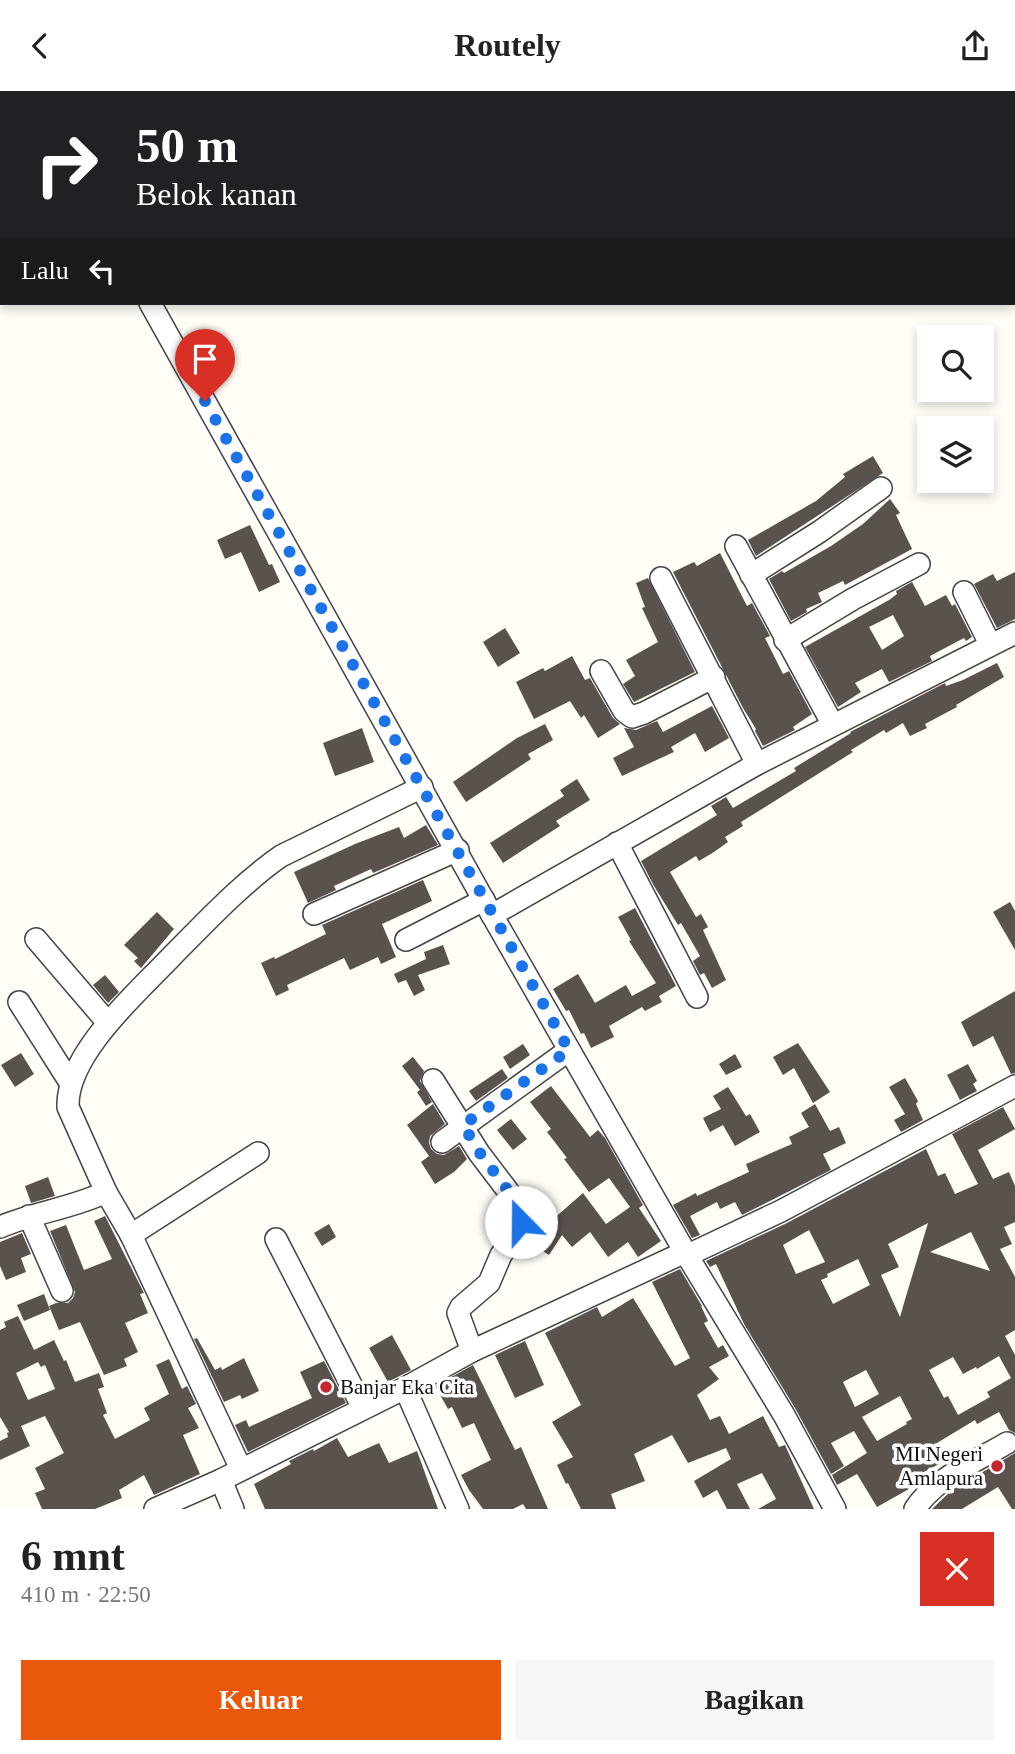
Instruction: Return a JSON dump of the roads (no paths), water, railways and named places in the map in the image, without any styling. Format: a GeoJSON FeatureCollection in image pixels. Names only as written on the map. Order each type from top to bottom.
{"type":"FeatureCollection","features":[{"type":"Feature","properties":{"kind":"street"},"geometry":{"type":"LineString","coordinates":[[151,305],[569,1050],[686,1254],[784,1415],[835,1509]]}},
{"type":"Feature","properties":{"kind":"street"},"geometry":{"type":"LineString","coordinates":[[751,575],[881,488]]}},
{"type":"Feature","properties":{"kind":"street"},"geometry":{"type":"LineString","coordinates":[[736,546],[833,725]]}},
{"type":"Feature","properties":{"kind":"street"},"geometry":{"type":"LineString","coordinates":[[785,640],[919,563]]}},
{"type":"Feature","properties":{"kind":"street"},"geometry":{"type":"LineString","coordinates":[[661,577],[757,764]]}},
{"type":"Feature","properties":{"kind":"street"},"geometry":{"type":"LineString","coordinates":[[964,592],[990,644]]}},
{"type":"Feature","properties":{"kind":"street"},"geometry":{"type":"LineString","coordinates":[[406,940],[488,907],[617,843],[757,764],[1015,633]]}},
{"type":"Feature","properties":{"kind":"street"},"geometry":{"type":"LineString","coordinates":[[601,671],[624,711],[632,717],[645,713],[714,677]]}},
{"type":"Feature","properties":{"kind":"street"},"geometry":{"type":"LineString","coordinates":[[242,1469],[131,1235],[106,1192],[68,1107],[68,1095],[88,1051],[108,1023],[224,903],[265,867],[281,856],[422,787]]}},
{"type":"Feature","properties":{"kind":"street"},"geometry":{"type":"LineString","coordinates":[[617,843],[697,997]]}},
{"type":"Feature","properties":{"kind":"street"},"geometry":{"type":"LineString","coordinates":[[314,914],[458,850]]}},
{"type":"Feature","properties":{"kind":"street"},"geometry":{"type":"LineString","coordinates":[[36,939],[108,1023]]}},
{"type":"Feature","properties":{"kind":"street"},"geometry":{"type":"LineString","coordinates":[[19,1002],[71,1084]]}},
{"type":"Feature","properties":{"kind":"street"},"geometry":{"type":"LineString","coordinates":[[442,1142],[569,1050]]}},
{"type":"Feature","properties":{"kind":"street"},"geometry":{"type":"LineString","coordinates":[[433,1080],[521,1212],[521,1222],[501,1255],[489,1283],[466,1302],[458,1313],[472,1350]]}},
{"type":"Feature","properties":{"kind":"street"},"geometry":{"type":"LineString","coordinates":[[155,1509],[221,1480],[405,1388],[472,1350],[781,1211],[1015,1086]]}},
{"type":"Feature","properties":{"kind":"street"},"geometry":{"type":"LineString","coordinates":[[131,1235],[258,1153]]}},
{"type":"Feature","properties":{"kind":"street"},"geometry":{"type":"LineString","coordinates":[[0,1227],[29,1216],[89,1200],[106,1192]]}},
{"type":"Feature","properties":{"kind":"street"},"geometry":{"type":"LineString","coordinates":[[29,1216],[62,1291]]}},
{"type":"Feature","properties":{"kind":"street"},"geometry":{"type":"LineString","coordinates":[[276,1239],[363,1408]]}},
{"type":"Feature","properties":{"kind":"street"},"geometry":{"type":"LineString","coordinates":[[405,1388],[458,1509]]}},
{"type":"Feature","properties":{"kind":"street"},"geometry":{"type":"LineString","coordinates":[[915,1509],[931,1489],[1007,1443]]}},
{"type":"Feature","properties":{"kind":"street"},"geometry":{"type":"LineString","coordinates":[[221,1480],[233,1509]]}},
{"type":"Feature","properties":{"kind":"place","name":"Banjar Eka Cita"},"geometry":{"type":"Point","coordinates":[326,1387]}},
{"type":"Feature","properties":{"kind":"place","name":"MI Negeri Amlapura"},"geometry":{"type":"Point","coordinates":[997,1466]}}]}
